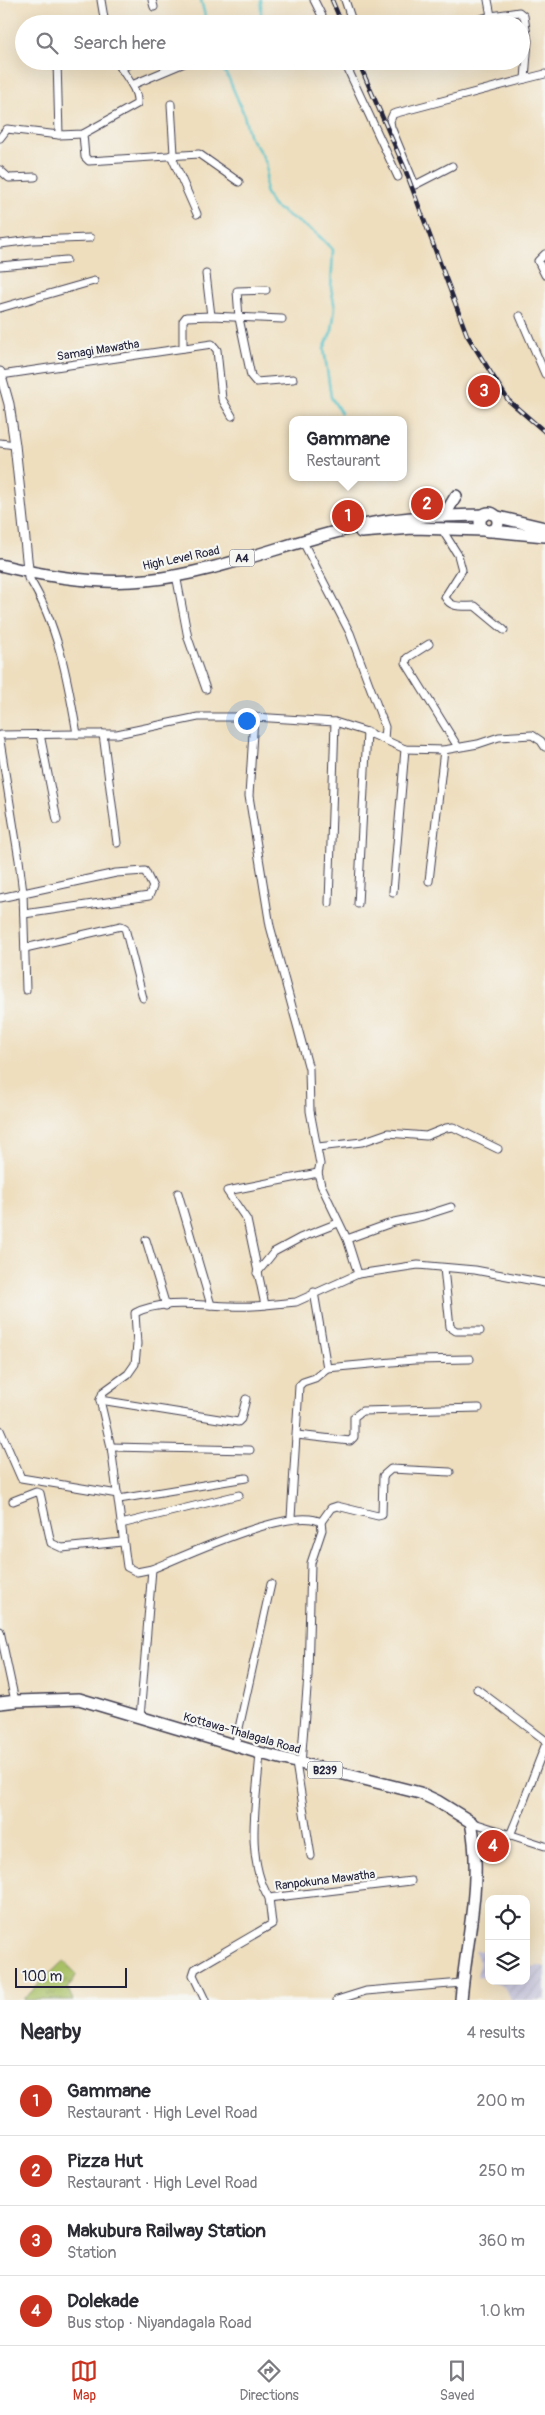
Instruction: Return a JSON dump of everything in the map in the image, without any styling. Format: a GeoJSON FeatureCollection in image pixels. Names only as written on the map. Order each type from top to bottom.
{"type":"FeatureCollection","features":[{"type":"Feature","properties":{"kind":"main road"},"geometry":{"type":"LineString","coordinates":[[444,516],[456,496]]}},
{"type":"Feature","properties":{"kind":"main road"},"geometry":{"type":"LineString","coordinates":[[498,517],[498,527],[488,531],[479,523],[484,515],[488,513],[545,528]]}},
{"type":"Feature","properties":{"kind":"main road","name":"High Level Road"},"geometry":{"type":"LineString","coordinates":[[0,566],[30,575],[94,587],[147,585],[177,580],[375,523],[444,516],[484,515]]}},
{"type":"Feature","properties":{"kind":"main road","name":"High Level Road"},"geometry":{"type":"LineString","coordinates":[[0,571],[95,582],[146,580],[226,563],[348,533],[413,528],[441,528],[545,536]]}},
{"type":"Feature","properties":{"kind":"main road","name":"Kottawa-Thalagala Road"},"geometry":{"type":"LineString","coordinates":[[9,1702],[79,1700],[260,1753],[420,1794],[437,1801],[471,1822]]}},
{"type":"Feature","properties":{"kind":"main road"},"geometry":{"type":"LineString","coordinates":[[461,2000],[477,1872],[476,1843],[471,1822]]}},
{"type":"Feature","properties":{"kind":"street"},"geometry":{"type":"LineString","coordinates":[[101,0],[104,15]]}},
{"type":"Feature","properties":{"kind":"street"},"geometry":{"type":"LineString","coordinates":[[314,0],[322,15]]}},
{"type":"Feature","properties":{"kind":"street"},"geometry":{"type":"LineString","coordinates":[[345,0],[350,15]]}},
{"type":"Feature","properties":{"kind":"street"},"geometry":{"type":"LineString","coordinates":[[488,0],[491,15]]}},
{"type":"Feature","properties":{"kind":"street"},"geometry":{"type":"LineString","coordinates":[[498,15],[519,12],[523,15]]}},
{"type":"Feature","properties":{"kind":"street"},"geometry":{"type":"LineString","coordinates":[[56,70],[59,135]]}},
{"type":"Feature","properties":{"kind":"street"},"geometry":{"type":"LineString","coordinates":[[0,138],[7,129],[59,135],[83,134],[137,104],[138,100],[132,85],[122,70]]}},
{"type":"Feature","properties":{"kind":"street"},"geometry":{"type":"LineString","coordinates":[[132,85],[168,70]]}},
{"type":"Feature","properties":{"kind":"street"},"geometry":{"type":"LineString","coordinates":[[348,70],[398,177]]}},
{"type":"Feature","properties":{"kind":"street"},"geometry":{"type":"LineString","coordinates":[[525,79],[526,70]]}},
{"type":"Feature","properties":{"kind":"street"},"geometry":{"type":"LineString","coordinates":[[452,166],[416,185],[391,128],[390,121],[394,114],[545,74]]}},
{"type":"Feature","properties":{"kind":"street"},"geometry":{"type":"LineString","coordinates":[[171,104],[172,154],[197,214]]}},
{"type":"Feature","properties":{"kind":"street"},"geometry":{"type":"LineString","coordinates":[[83,134],[85,157],[89,161],[172,154],[199,154],[239,182]]}},
{"type":"Feature","properties":{"kind":"street"},"geometry":{"type":"LineString","coordinates":[[0,170],[9,178],[36,177]]}},
{"type":"Feature","properties":{"kind":"street"},"geometry":{"type":"LineString","coordinates":[[0,244],[32,240],[90,238]]}},
{"type":"Feature","properties":{"kind":"street"},"geometry":{"type":"LineString","coordinates":[[545,254],[539,258],[538,262],[545,275]]}},
{"type":"Feature","properties":{"kind":"street"},"geometry":{"type":"LineString","coordinates":[[0,266],[66,260]]}},
{"type":"Feature","properties":{"kind":"street"},"geometry":{"type":"LineString","coordinates":[[206,274],[211,316]]}},
{"type":"Feature","properties":{"kind":"street"},"geometry":{"type":"LineString","coordinates":[[0,308],[94,281]]}},
{"type":"Feature","properties":{"kind":"street"},"geometry":{"type":"LineString","coordinates":[[266,290],[237,291],[239,318],[251,376],[256,382],[293,379]]}},
{"type":"Feature","properties":{"kind":"street"},"geometry":{"type":"LineString","coordinates":[[183,348],[183,321],[186,317],[211,316],[282,319]]}},
{"type":"Feature","properties":{"kind":"street"},"geometry":{"type":"LineString","coordinates":[[520,316],[545,374]]}},
{"type":"Feature","properties":{"kind":"street","name":"Samagi Mawatha"},"geometry":{"type":"LineString","coordinates":[[0,373],[212,344],[217,350],[222,399],[232,416]]}},
{"type":"Feature","properties":{"kind":"street"},"geometry":{"type":"LineString","coordinates":[[0,373],[4,403],[15,445],[22,520],[30,575],[45,608],[60,653],[69,687],[77,734]]}},
{"type":"Feature","properties":{"kind":"street"},"geometry":{"type":"LineString","coordinates":[[0,443],[15,445]]}},
{"type":"Feature","properties":{"kind":"street"},"geometry":{"type":"LineString","coordinates":[[441,528],[458,554],[462,570],[445,597],[448,603],[454,606],[475,606],[504,630]]}},
{"type":"Feature","properties":{"kind":"street"},"geometry":{"type":"LineString","coordinates":[[303,543],[350,633],[385,728],[384,739]]}},
{"type":"Feature","properties":{"kind":"street"},"geometry":{"type":"LineString","coordinates":[[177,580],[188,638],[206,689]]}},
{"type":"Feature","properties":{"kind":"street"},"geometry":{"type":"LineString","coordinates":[[429,644],[407,658],[406,663],[458,747]]}},
{"type":"Feature","properties":{"kind":"street"},"geometry":{"type":"LineString","coordinates":[[0,735],[117,734],[198,717],[254,717],[335,722],[367,732],[405,749],[444,750],[478,744],[499,737],[532,735],[541,741],[545,747]]}},
{"type":"Feature","properties":{"kind":"street"},"geometry":{"type":"LineString","coordinates":[[254,717],[249,796],[270,926],[309,1069],[310,1112],[318,1148],[320,1164],[318,1173],[321,1185],[338,1223],[348,1239],[358,1274]]}},
{"type":"Feature","properties":{"kind":"street"},"geometry":{"type":"LineString","coordinates":[[329,903],[335,722]]}},
{"type":"Feature","properties":{"kind":"street"},"geometry":{"type":"LineString","coordinates":[[358,904],[367,732]]}},
{"type":"Feature","properties":{"kind":"street"},"geometry":{"type":"LineString","coordinates":[[40,734],[57,820]]}},
{"type":"Feature","properties":{"kind":"street"},"geometry":{"type":"LineString","coordinates":[[103,734],[117,843]]}},
{"type":"Feature","properties":{"kind":"street"},"geometry":{"type":"LineString","coordinates":[[0,740],[23,893],[26,990]]}},
{"type":"Feature","properties":{"kind":"street"},"geometry":{"type":"LineString","coordinates":[[393,892],[405,749]]}},
{"type":"Feature","properties":{"kind":"street"},"geometry":{"type":"LineString","coordinates":[[429,881],[444,750]]}},
{"type":"Feature","properties":{"kind":"street"},"geometry":{"type":"LineString","coordinates":[[0,898],[116,873],[145,871],[153,887],[149,896],[24,914]]}},
{"type":"Feature","properties":{"kind":"street"},"geometry":{"type":"LineString","coordinates":[[25,948],[121,926],[125,928],[143,998]]}},
{"type":"Feature","properties":{"kind":"street"},"geometry":{"type":"LineString","coordinates":[[318,1148],[362,1142],[388,1134],[426,1136],[453,1127],[498,1149]]}},
{"type":"Feature","properties":{"kind":"street"},"geometry":{"type":"LineString","coordinates":[[265,1305],[247,1220],[227,1191],[318,1173]]}},
{"type":"Feature","properties":{"kind":"street"},"geometry":{"type":"LineString","coordinates":[[178,1193],[212,1305]]}},
{"type":"Feature","properties":{"kind":"street"},"geometry":{"type":"LineString","coordinates":[[348,1239],[394,1222],[451,1207]]}},
{"type":"Feature","properties":{"kind":"street"},"geometry":{"type":"LineString","coordinates":[[257,1273],[274,1252],[300,1238],[338,1223]]}},
{"type":"Feature","properties":{"kind":"street"},"geometry":{"type":"LineString","coordinates":[[146,1240],[166,1306]]}},
{"type":"Feature","properties":{"kind":"street"},"geometry":{"type":"LineString","coordinates":[[321,1522],[316,1519],[291,1518],[240,1533],[152,1569],[138,1572],[127,1567],[122,1542],[118,1496],[100,1400],[103,1392],[128,1374],[135,1364],[137,1344],[135,1313],[145,1308],[166,1306],[212,1305],[249,1308],[296,1302],[314,1292],[358,1274],[418,1265],[475,1270],[545,1282]]}},
{"type":"Feature","properties":{"kind":"street"},"geometry":{"type":"LineString","coordinates":[[444,1268],[450,1327],[456,1330],[480,1331]]}},
{"type":"Feature","properties":{"kind":"street"},"geometry":{"type":"LineString","coordinates":[[314,1292],[327,1368]]}},
{"type":"Feature","properties":{"kind":"street"},"geometry":{"type":"LineString","coordinates":[[291,1518],[299,1386],[303,1382],[315,1378],[327,1368],[414,1360],[470,1359]]}},
{"type":"Feature","properties":{"kind":"street"},"geometry":{"type":"LineString","coordinates":[[100,1400],[238,1422],[241,1419],[246,1398]]}},
{"type":"Feature","properties":{"kind":"street"},"geometry":{"type":"LineString","coordinates":[[297,1435],[350,1440],[354,1436],[354,1417],[362,1411],[479,1408]]}},
{"type":"Feature","properties":{"kind":"street"},"geometry":{"type":"LineString","coordinates":[[0,1430],[21,1478],[118,1496],[246,1478]]}},
{"type":"Feature","properties":{"kind":"street"},"geometry":{"type":"LineString","coordinates":[[110,1447],[250,1450]]}},
{"type":"Feature","properties":{"kind":"street"},"geometry":{"type":"LineString","coordinates":[[311,1856],[298,1763],[308,1676],[311,1563],[322,1530],[321,1522],[331,1508],[337,1506],[378,1516],[382,1515],[383,1476],[391,1469],[450,1472]]}},
{"type":"Feature","properties":{"kind":"street"},"geometry":{"type":"LineString","coordinates":[[13,1502],[36,1492],[40,1493],[52,1543],[62,1548],[122,1542]]}},
{"type":"Feature","properties":{"kind":"street"},"geometry":{"type":"LineString","coordinates":[[121,1524],[239,1495]]}},
{"type":"Feature","properties":{"kind":"street"},"geometry":{"type":"LineString","coordinates":[[140,1718],[152,1569]]}},
{"type":"Feature","properties":{"kind":"street"},"geometry":{"type":"LineString","coordinates":[[235,1746],[270,1584]]}},
{"type":"Feature","properties":{"kind":"street"},"geometry":{"type":"LineString","coordinates":[[0,1631],[9,1702]]}},
{"type":"Feature","properties":{"kind":"street"},"geometry":{"type":"LineString","coordinates":[[0,1649],[9,1702]]}},
{"type":"Feature","properties":{"kind":"street"},"geometry":{"type":"LineString","coordinates":[[477,1689],[545,1740]]}},
{"type":"Feature","properties":{"kind":"street"},"geometry":{"type":"LineString","coordinates":[[510,1835],[545,1746]]}},
{"type":"Feature","properties":{"kind":"street","name":"Ranpokuna Mawatha"},"geometry":{"type":"LineString","coordinates":[[260,1753],[254,1846],[261,1886],[269,1898],[411,1880]]}},
{"type":"Feature","properties":{"kind":"street"},"geometry":{"type":"LineString","coordinates":[[471,1822],[545,1846]]}},
{"type":"Feature","properties":{"kind":"street"},"geometry":{"type":"LineString","coordinates":[[205,2000],[193,1976],[195,1968],[272,1924],[269,1898]]}},
{"type":"Feature","properties":{"kind":"street"},"geometry":{"type":"LineString","coordinates":[[337,2000],[366,1991],[462,1983]]}},
{"type":"Feature","properties":{"kind":"shaded area"},"geometry":{"type":"Polygon","coordinates":[[[485,1950],[485,1979],[477,1976],[480,1964],[475,1951],[485,1950]]]}},
{"type":"Feature","properties":{"kind":"shaded area"},"geometry":{"type":"Polygon","coordinates":[[[530,1967],[545,1967],[545,2000],[511,2000],[504,1987],[499,1985],[530,1985],[530,1967]]]}},
{"type":"Feature","properties":{"kind":"green space"},"geometry":{"type":"Polygon","coordinates":[[[63,1961],[77,1974],[68,1989],[73,2000],[23,2000],[63,1961]]]}},
{"type":"Feature","properties":{"kind":"waterway"},"geometry":{"type":"LineString","coordinates":[[201,0],[205,15]]}},
{"type":"Feature","properties":{"kind":"waterway"},"geometry":{"type":"LineString","coordinates":[[261,0],[261,15]]}},
{"type":"Feature","properties":{"kind":"waterway"},"geometry":{"type":"LineString","coordinates":[[224,70],[243,112],[250,138],[260,151],[267,165],[265,191],[272,205],[317,234],[333,250],[331,288],[335,308],[332,330],[324,349],[331,397],[341,413]]}},
{"type":"Feature","properties":{"kind":"railway"},"geometry":{"type":"LineString","coordinates":[[332,0],[338,15]]}},
{"type":"Feature","properties":{"kind":"railway"},"geometry":{"type":"LineString","coordinates":[[362,70],[405,169],[467,335],[508,400],[545,432]]}},
{"type":"Feature","properties":{"kind":"place","name":"Makubura Railway Station"},"geometry":{"type":"Point","coordinates":[484,391]}},
{"type":"Feature","properties":{"kind":"place","name":"Pizza Hut"},"geometry":{"type":"Point","coordinates":[427,504]}},
{"type":"Feature","properties":{"kind":"place","name":"Gammane"},"geometry":{"type":"Point","coordinates":[348,516]}},
{"type":"Feature","properties":{"kind":"place","name":"Dolekade"},"geometry":{"type":"Point","coordinates":[493,1846]}}]}
